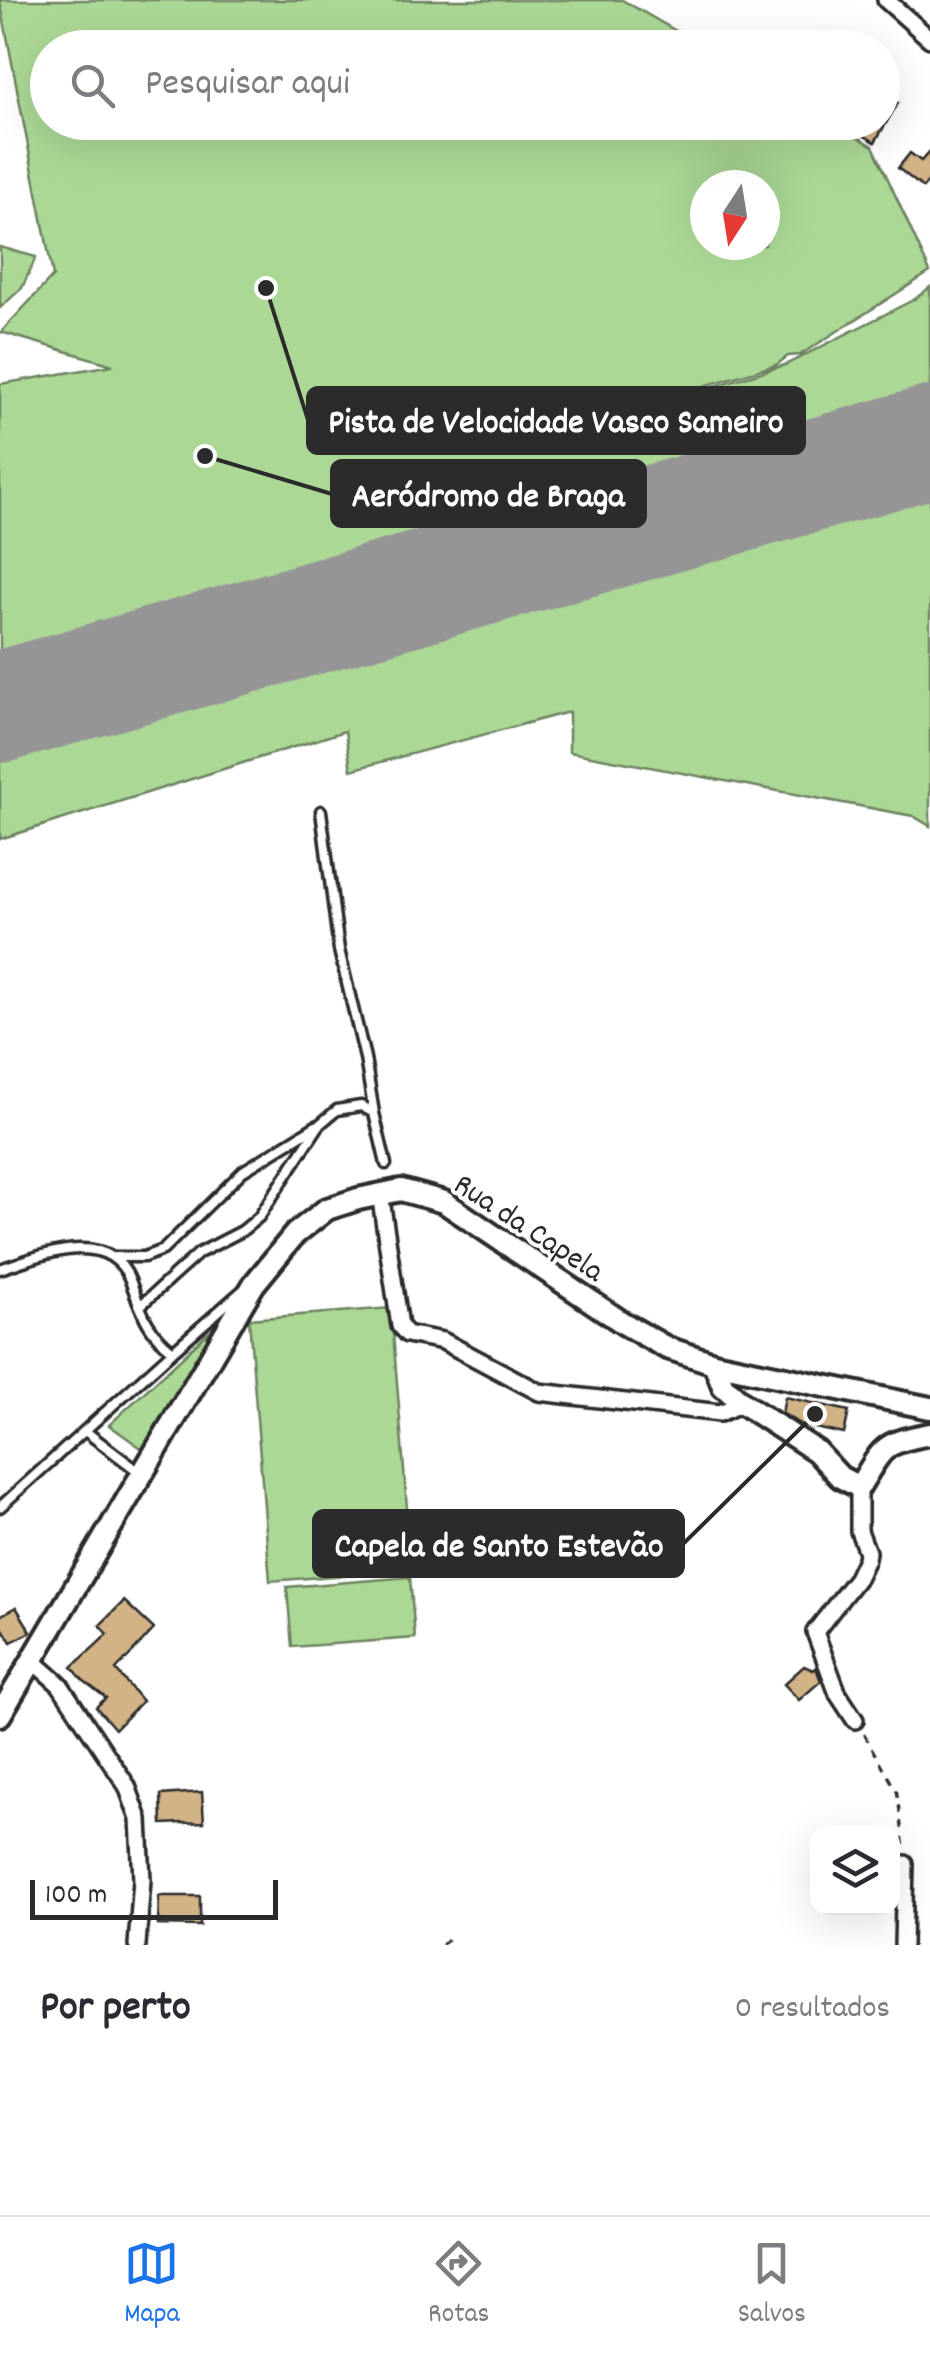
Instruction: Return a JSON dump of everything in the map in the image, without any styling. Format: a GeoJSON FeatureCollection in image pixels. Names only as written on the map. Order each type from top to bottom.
{"type":"FeatureCollection","features":[{"type":"Feature","properties":{"kind":"street"},"geometry":{"type":"LineString","coordinates":[[886,0],[930,39]]}},
{"type":"Feature","properties":{"kind":"street","name":"Rua da Capela"},"geometry":{"type":"LineString","coordinates":[[0,1715],[258,1280],[295,1234],[327,1209],[401,1190],[444,1202],[624,1324],[667,1348],[714,1363],[930,1408]]}},
{"type":"Feature","properties":{"kind":"street"},"geometry":{"type":"LineString","coordinates":[[380,1193],[400,1326],[407,1334],[443,1341],[539,1392],[720,1413],[742,1403]]}},
{"type":"Feature","properties":{"kind":"street"},"geometry":{"type":"LineString","coordinates":[[714,1363],[723,1386],[742,1403],[805,1443],[840,1477],[859,1487]]}},
{"type":"Feature","properties":{"kind":"street"},"geometry":{"type":"LineString","coordinates":[[855,1720],[838,1694],[815,1632],[866,1560],[859,1531],[859,1487],[884,1447],[894,1441],[930,1434]]}},
{"type":"Feature","properties":{"kind":"street"},"geometry":{"type":"LineString","coordinates":[[32,1660],[60,1685],[128,1786],[138,1819],[142,1880],[137,1945]]}},
{"type":"Feature","properties":{"kind":"street"},"geometry":{"type":"LineString","coordinates":[[903,1945],[905,1864]]}},
{"type":"Feature","properties":{"kind":"lane"},"geometry":{"type":"LineString","coordinates":[[321,811],[340,950],[386,1164]]}},
{"type":"Feature","properties":{"kind":"lane"},"geometry":{"type":"LineString","coordinates":[[0,1270],[61,1250],[100,1250],[116,1257],[144,1256],[163,1250],[244,1170],[337,1110],[360,1106],[374,1113]]}},
{"type":"Feature","properties":{"kind":"lane"},"geometry":{"type":"LineString","coordinates":[[140,1306],[198,1254],[242,1232],[259,1218],[320,1124]]}},
{"type":"Feature","properties":{"kind":"lane"},"geometry":{"type":"LineString","coordinates":[[116,1257],[128,1274],[148,1328],[173,1351]]}},
{"type":"Feature","properties":{"kind":"lane"},"geometry":{"type":"LineString","coordinates":[[0,1507],[218,1309],[258,1280]]}},
{"type":"Feature","properties":{"kind":"lane"},"geometry":{"type":"LineString","coordinates":[[85,1432],[142,1474]]}},
{"type":"Feature","properties":{"kind":"path"},"geometry":{"type":"LineString","coordinates":[[855,1720],[897,1792],[905,1864]]}},
{"type":"Feature","properties":{"kind":"path"},"geometry":{"type":"LineString","coordinates":[[442,1945],[450,1937]]}},
{"type":"Feature","properties":{"kind":"shaded area"},"geometry":{"type":"Polygon","coordinates":[[[930,349],[930,537],[0,791],[0,438],[418,467],[930,349]]]}},
{"type":"Feature","properties":{"kind":"green space"},"geometry":{"type":"Polygon","coordinates":[[[0,0],[622,0],[674,30],[30,30],[30,140],[863,140],[873,146],[930,272],[800,355],[553,430],[446,407],[444,412],[556,433],[785,365],[915,299],[930,287],[930,411],[0,677],[0,384],[113,365],[1,332],[53,276],[0,0]]]}},
{"type":"Feature","properties":{"kind":"green space"},"geometry":{"type":"Polygon","coordinates":[[[0,247],[36,257],[22,288],[0,308],[0,247]]]}},
{"type":"Feature","properties":{"kind":"green space"},"geometry":{"type":"Polygon","coordinates":[[[930,473],[930,826],[913,816],[569,752],[569,712],[351,770],[345,731],[0,839],[0,734],[930,473]]]}},
{"type":"Feature","properties":{"kind":"green space"},"geometry":{"type":"Polygon","coordinates":[[[391,1308],[412,1570],[270,1581],[249,1319],[391,1308]]]}},
{"type":"Feature","properties":{"kind":"green space"},"geometry":{"type":"Polygon","coordinates":[[[227,1315],[144,1450],[109,1425],[227,1315]]]}},
{"type":"Feature","properties":{"kind":"green space"},"geometry":{"type":"Polygon","coordinates":[[[410,1577],[415,1638],[292,1647],[287,1587],[410,1577]]]}},
{"type":"Feature","properties":{"kind":"building"},"geometry":{"type":"Polygon","coordinates":[[[930,151],[930,179],[923,188],[898,168],[910,153],[921,161],[930,151]]]}},
{"type":"Feature","properties":{"kind":"building"},"geometry":{"type":"Polygon","coordinates":[[[785,1397],[849,1411],[844,1434],[801,1425],[782,1413],[785,1397]]]}},
{"type":"Feature","properties":{"kind":"building"},"geometry":{"type":"Polygon","coordinates":[[[124,1601],[154,1629],[116,1670],[142,1701],[115,1729],[96,1707],[106,1698],[72,1667],[108,1634],[100,1625],[124,1601]]]}},
{"type":"Feature","properties":{"kind":"building"},"geometry":{"type":"Polygon","coordinates":[[[16,1607],[31,1632],[11,1642],[0,1624],[0,1616],[16,1607]]]}},
{"type":"Feature","properties":{"kind":"building"},"geometry":{"type":"Polygon","coordinates":[[[804,1666],[816,1668],[821,1681],[799,1700],[784,1684],[804,1666]]]}},
{"type":"Feature","properties":{"kind":"building"},"geometry":{"type":"Polygon","coordinates":[[[202,1792],[204,1822],[162,1824],[161,1795],[202,1792]]]}},
{"type":"Feature","properties":{"kind":"building"},"geometry":{"type":"Polygon","coordinates":[[[159,1896],[200,1896],[200,1926],[158,1925],[159,1896]]]}},
{"type":"Feature","properties":{"kind":"runway"},"geometry":{"type":"LineString","coordinates":[[0,707],[930,442]]}},
{"type":"Feature","properties":{"kind":"place","name":"Pista de Velocidade Vasco Sameiro"},"geometry":{"type":"Point","coordinates":[266,288]}},
{"type":"Feature","properties":{"kind":"place","name":"Aeródromo de Braga"},"geometry":{"type":"Point","coordinates":[205,456]}},
{"type":"Feature","properties":{"kind":"place","name":"Capela de Santo Estevão"},"geometry":{"type":"Point","coordinates":[815,1414]}}]}
